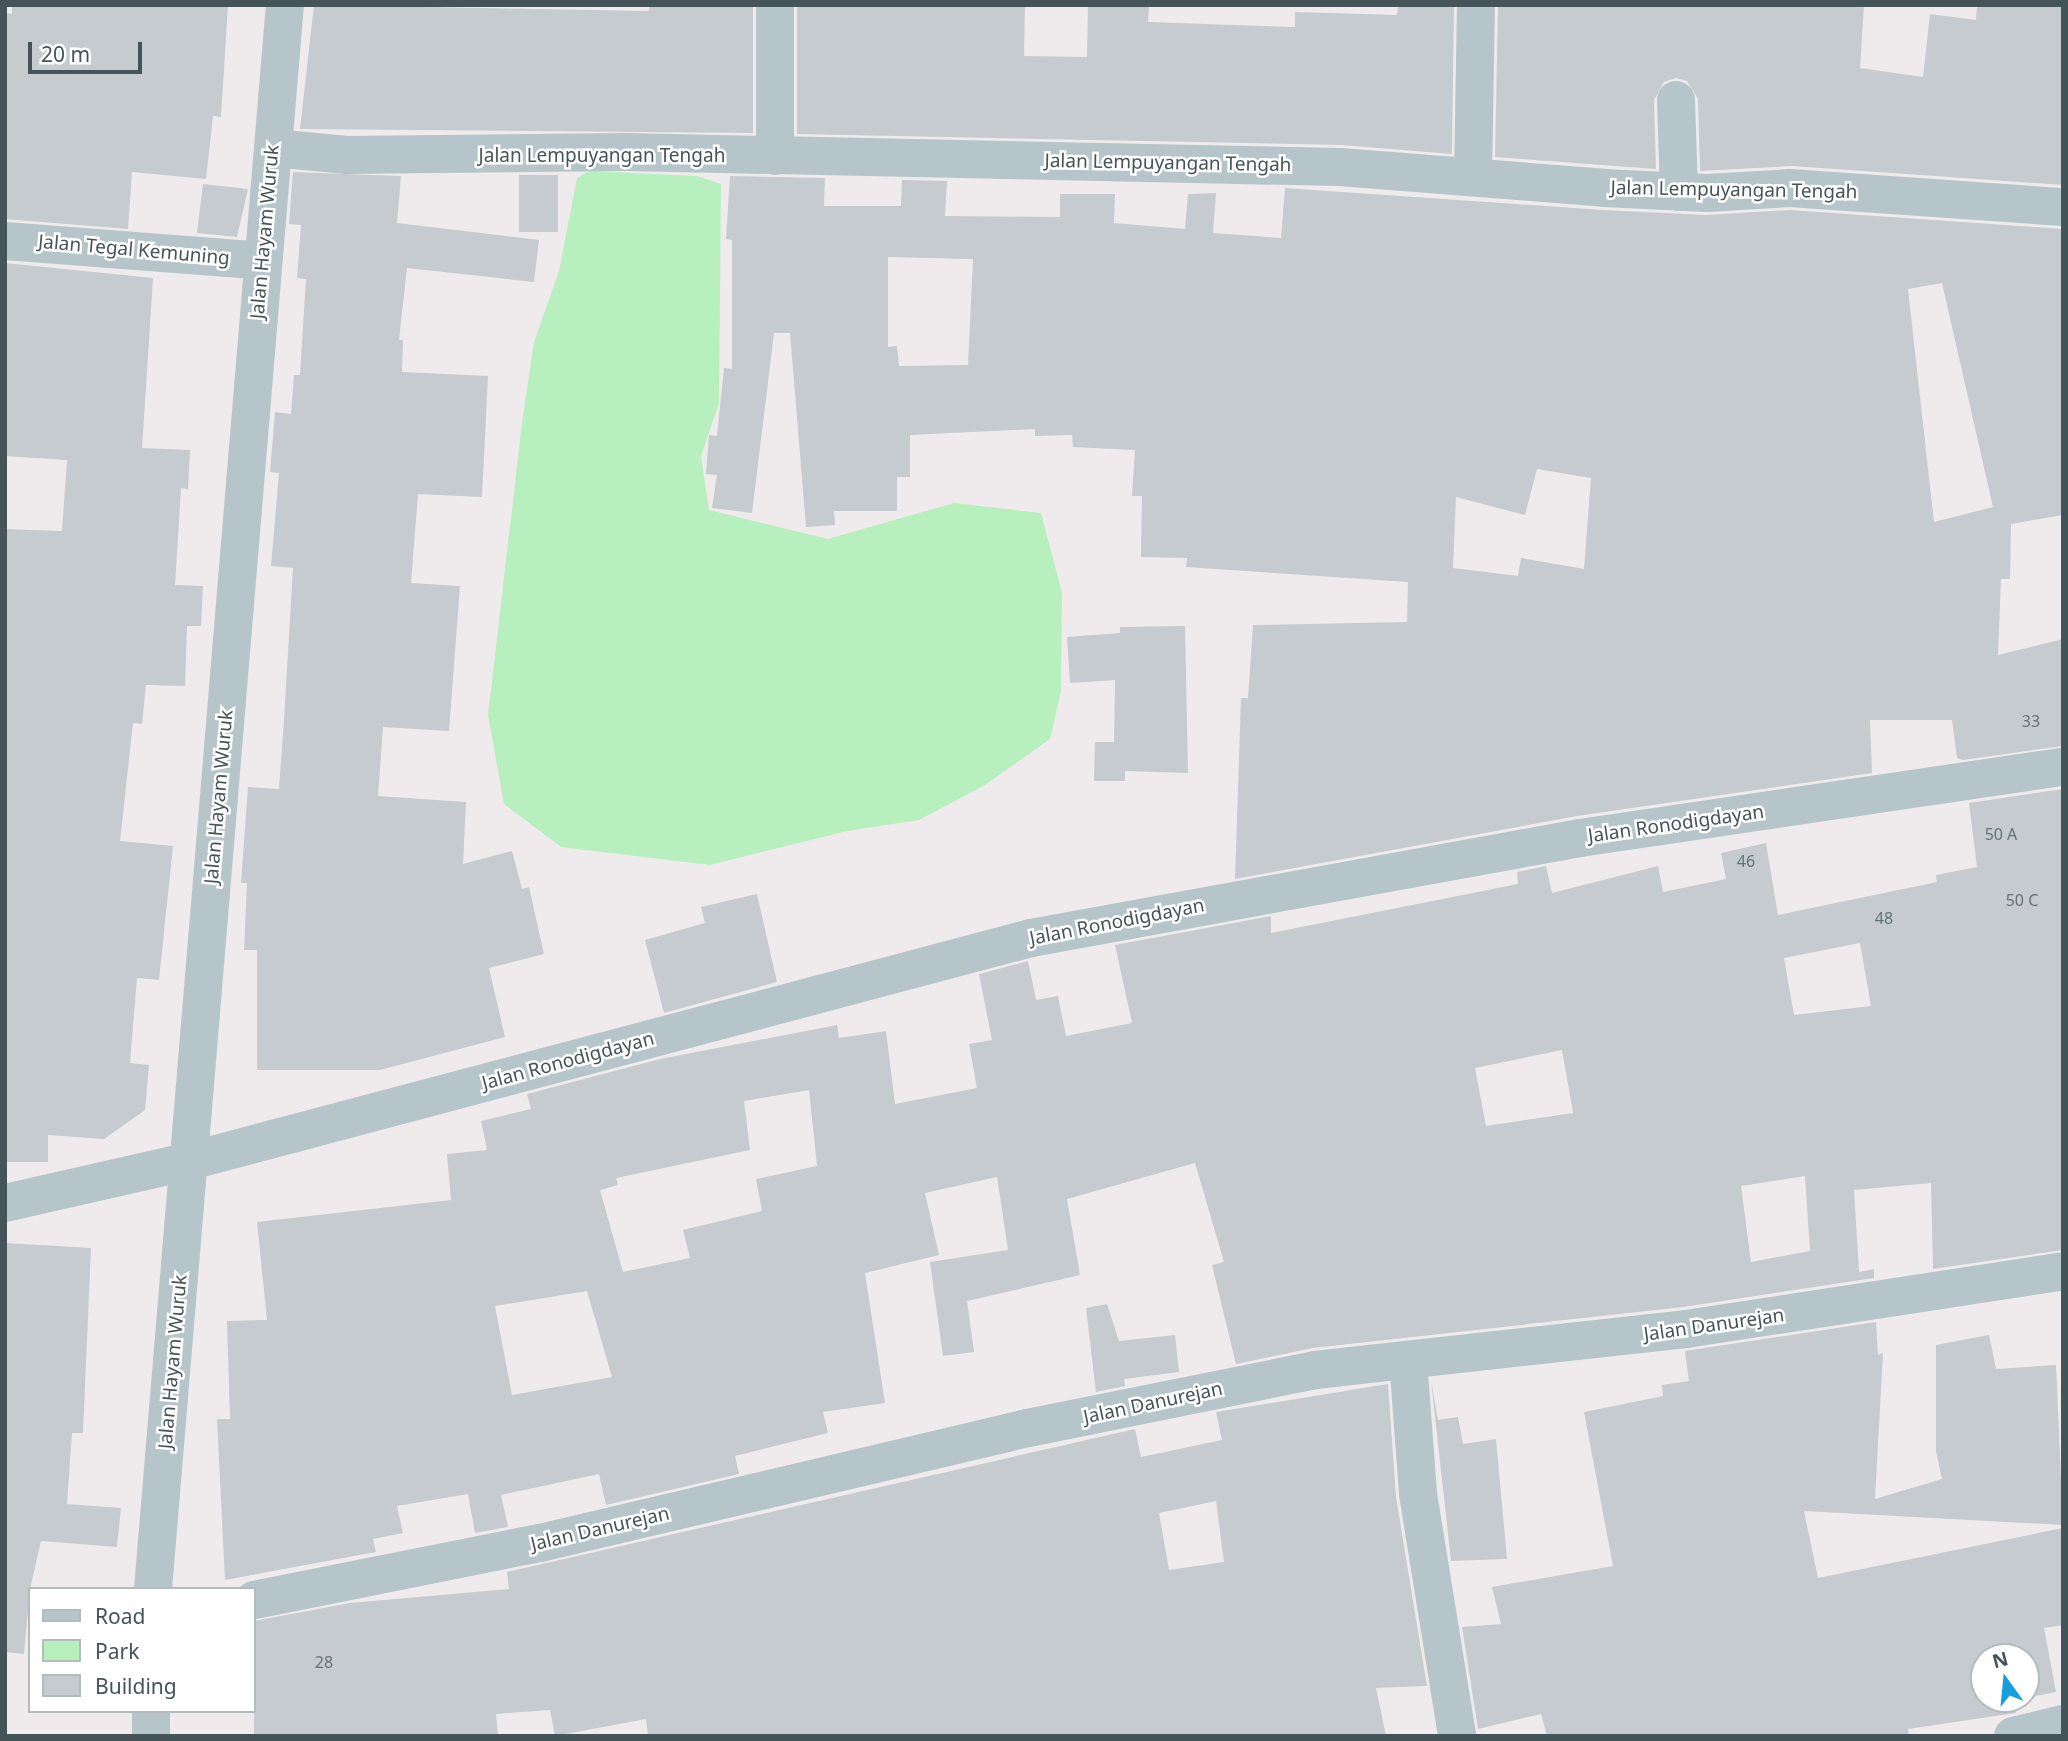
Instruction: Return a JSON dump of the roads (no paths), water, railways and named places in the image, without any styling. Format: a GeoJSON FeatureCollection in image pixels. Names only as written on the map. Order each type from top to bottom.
{"type":"FeatureCollection","features":[{"type":"Feature","properties":{"kind":"street","name":"Jalan Hayam Wuruk"},"geometry":{"type":"LineString","coordinates":[[153,1587],[285,5]]}},
{"type":"Feature","properties":{"kind":"street"},"geometry":{"type":"LineString","coordinates":[[775,5],[775,156]]}},
{"type":"Feature","properties":{"kind":"street"},"geometry":{"type":"LineString","coordinates":[[1473,176],[1476,5]]}},
{"type":"Feature","properties":{"kind":"street"},"geometry":{"type":"LineString","coordinates":[[1676,100],[1679,192]]}},
{"type":"Feature","properties":{"kind":"street","name":"Jalan Lempuyangan Tengah"},"geometry":{"type":"LineString","coordinates":[[273,148],[442,157],[627,152],[1243,164],[1473,176],[1679,192],[1790,188],[2063,207]]}},
{"type":"Feature","properties":{"kind":"street","name":"Jalan Tegal Kemuning"},"geometry":{"type":"LineString","coordinates":[[5,241],[119,246],[262,261]]}},
{"type":"Feature","properties":{"kind":"street","name":"Jalan Ronodigdayan"},"geometry":{"type":"LineString","coordinates":[[5,1203],[190,1161],[1031,939],[1580,838],[2063,767]]}},
{"type":"Feature","properties":{"kind":"street","name":"Jalan Danurejan"},"geometry":{"type":"LineString","coordinates":[[256,1600],[540,1543],[1028,1427],[1315,1370],[1686,1329],[2063,1271]]}},
{"type":"Feature","properties":{"kind":"street"},"geometry":{"type":"LineString","coordinates":[[1408,1360],[1418,1494],[1457,1736]]}},
{"type":"Feature","properties":{"kind":"street"},"geometry":{"type":"LineString","coordinates":[[151,1713],[151,1736]]}},
{"type":"Feature","properties":{"kind":"street"},"geometry":{"type":"LineString","coordinates":[[2013,1736],[2063,1724]]}}]}
